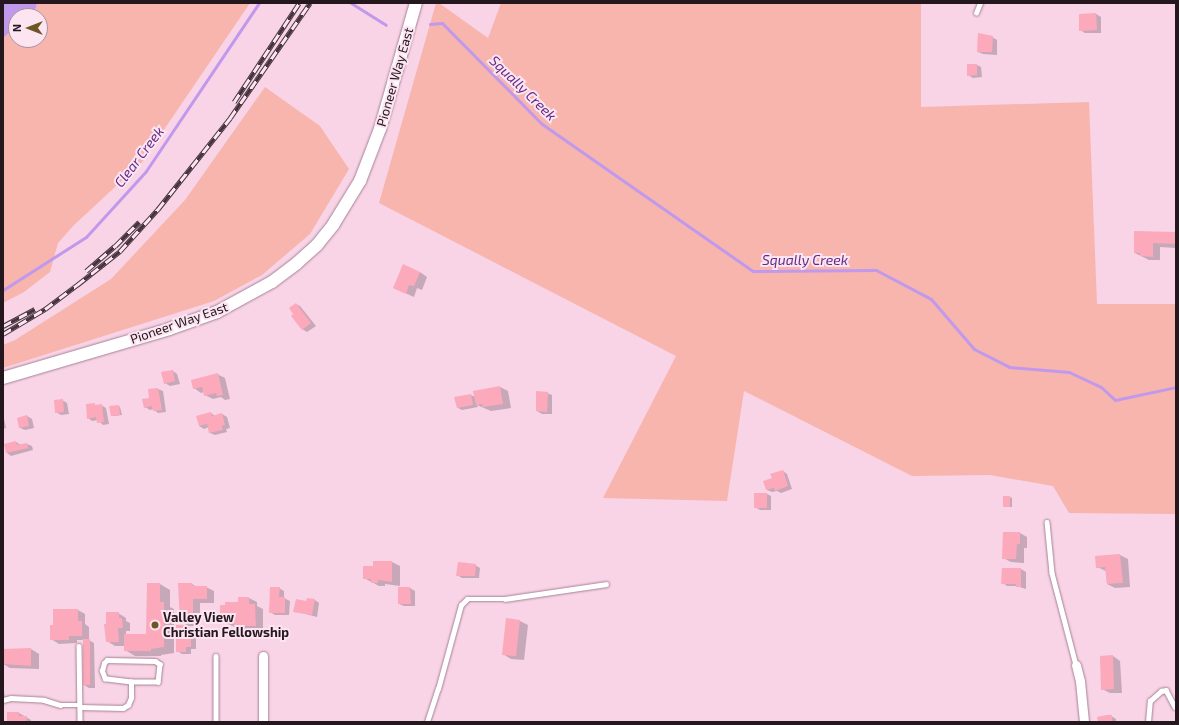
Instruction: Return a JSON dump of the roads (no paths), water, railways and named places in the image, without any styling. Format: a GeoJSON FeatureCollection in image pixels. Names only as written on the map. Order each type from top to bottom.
{"type":"FeatureCollection","features":[{"type":"Feature","properties":{"kind":"main road","name":"Pioneer Way East"},"geometry":{"type":"LineString","coordinates":[[3,378],[169,329],[217,312],[272,282],[297,263],[333,226],[360,181],[380,129],[416,3]]}},
{"type":"Feature","properties":{"kind":"street"},"geometry":{"type":"LineString","coordinates":[[263,656],[263,722]]}},
{"type":"Feature","properties":{"kind":"street"},"geometry":{"type":"LineString","coordinates":[[1076,666],[1080,681],[1084,722]]}},
{"type":"Feature","properties":{"kind":"lane"},"geometry":{"type":"LineString","coordinates":[[976,13],[980,3]]}},
{"type":"Feature","properties":{"kind":"lane"},"geometry":{"type":"LineString","coordinates":[[1047,522],[1052,573],[1076,666]]}},
{"type":"Feature","properties":{"kind":"lane"},"geometry":{"type":"LineString","coordinates":[[427,722],[438,689],[461,605],[468,600],[505,599],[606,584]]}},
{"type":"Feature","properties":{"kind":"lane"},"geometry":{"type":"LineString","coordinates":[[79,646],[80,722]]}},
{"type":"Feature","properties":{"kind":"lane"},"geometry":{"type":"LineString","coordinates":[[216,656],[216,722]]}},
{"type":"Feature","properties":{"kind":"lane"},"geometry":{"type":"LineString","coordinates":[[107,660],[155,661],[160,664],[158,682],[132,682],[105,679],[102,671],[104,663],[107,660]]}},
{"type":"Feature","properties":{"kind":"lane"},"geometry":{"type":"LineString","coordinates":[[3,700],[11,698],[44,700],[60,705],[122,708],[128,705],[132,682]]}},
{"type":"Feature","properties":{"kind":"lane"},"geometry":{"type":"LineString","coordinates":[[1148,722],[1150,701],[1162,692],[1166,690],[1175,707]]}},
{"type":"Feature","properties":{"kind":"waterway","name":"Clear Creek"},"geometry":{"type":"LineString","coordinates":[[3,290],[86,237],[146,171],[259,3]]}},
{"type":"Feature","properties":{"kind":"waterway","name":"Squally Creek"},"geometry":{"type":"LineString","coordinates":[[351,3],[386,25]]}},
{"type":"Feature","properties":{"kind":"waterway","name":"Squally Creek"},"geometry":{"type":"LineString","coordinates":[[430,24],[442,23],[542,124],[753,271],[876,270],[931,299],[974,349],[1009,367],[1069,372],[1101,387],[1115,400],[1176,387]]}},
{"type":"Feature","properties":{"kind":"railway"},"geometry":{"type":"LineString","coordinates":[[234,102],[299,3]]}},
{"type":"Feature","properties":{"kind":"railway"},"geometry":{"type":"LineString","coordinates":[[3,334],[45,309],[120,251],[158,209],[230,118],[310,3]]}},
{"type":"Feature","properties":{"kind":"railway"},"geometry":{"type":"LineString","coordinates":[[86,271],[115,246],[139,222]]}},
{"type":"Feature","properties":{"kind":"railway"},"geometry":{"type":"LineString","coordinates":[[3,326],[35,309]]}},
{"type":"Feature","properties":{"kind":"place","name":"Valley View Christian Fellowship"},"geometry":{"type":"Point","coordinates":[155,625]}}]}
